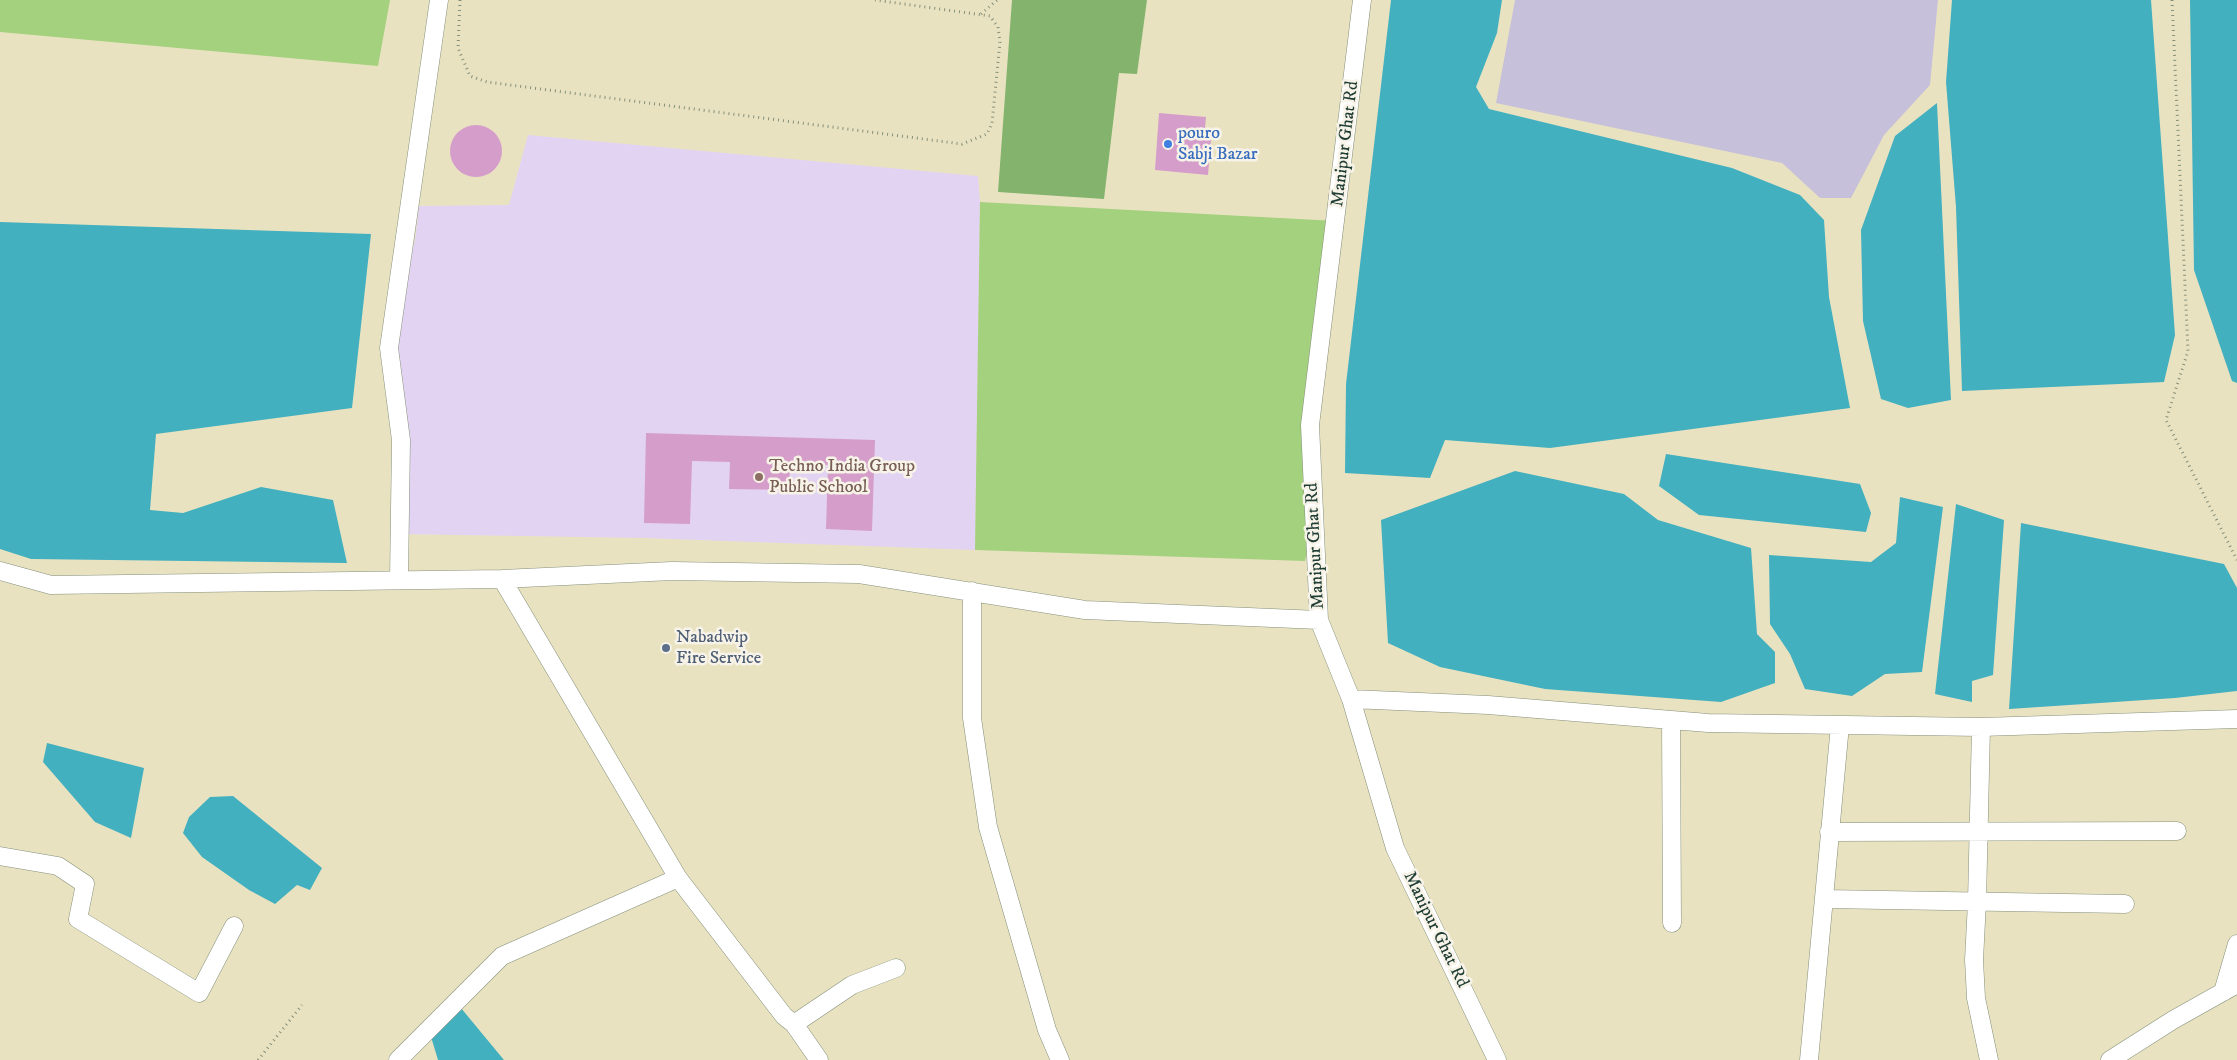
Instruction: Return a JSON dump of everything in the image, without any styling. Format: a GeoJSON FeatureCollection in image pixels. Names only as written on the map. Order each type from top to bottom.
{"type":"FeatureCollection","features":[{"type":"Feature","properties":{"kind":"street"},"geometry":{"type":"LineString","coordinates":[[399,579],[401,440],[389,348],[439,0]]}},
{"type":"Feature","properties":{"kind":"street","name":"Manipur Ghat Rd"},"geometry":{"type":"LineString","coordinates":[[1362,0],[1310,425],[1319,620],[1351,699],[1395,848],[1497,1060]]}},
{"type":"Feature","properties":{"kind":"street"},"geometry":{"type":"LineString","coordinates":[[0,571],[51,585],[502,579],[672,571],[858,574],[1085,610],[1319,620]]}},
{"type":"Feature","properties":{"kind":"street"},"geometry":{"type":"LineString","coordinates":[[502,579],[678,878],[784,1016],[794,1024],[818,1060]]}},
{"type":"Feature","properties":{"kind":"street"},"geometry":{"type":"LineString","coordinates":[[972,591],[972,718],[988,827],[1047,1030],[1060,1060]]}},
{"type":"Feature","properties":{"kind":"street"},"geometry":{"type":"LineString","coordinates":[[1351,699],[1488,705],[1708,723],[1982,727],[2237,719]]}},
{"type":"Feature","properties":{"kind":"street"},"geometry":{"type":"LineString","coordinates":[[1671,720],[1672,923]]}},
{"type":"Feature","properties":{"kind":"street"},"geometry":{"type":"LineString","coordinates":[[1809,1060],[1840,725]]}},
{"type":"Feature","properties":{"kind":"street"},"geometry":{"type":"LineString","coordinates":[[1982,727],[1974,960],[1976,998],[1989,1060]]}},
{"type":"Feature","properties":{"kind":"street"},"geometry":{"type":"LineString","coordinates":[[1829,832],[2177,831]]}},
{"type":"Feature","properties":{"kind":"street"},"geometry":{"type":"LineString","coordinates":[[0,856],[58,866],[85,884],[78,919],[199,993],[234,926]]}},
{"type":"Feature","properties":{"kind":"street"},"geometry":{"type":"LineString","coordinates":[[398,1060],[502,956],[678,878]]}},
{"type":"Feature","properties":{"kind":"street"},"geometry":{"type":"LineString","coordinates":[[1824,899],[2125,904]]}},
{"type":"Feature","properties":{"kind":"street"},"geometry":{"type":"LineString","coordinates":[[2110,1060],[2133,1053],[2230,988],[2237,944]]}},
{"type":"Feature","properties":{"kind":"street"},"geometry":{"type":"LineString","coordinates":[[794,1024],[852,985],[896,968]]}},
{"type":"Feature","properties":{"kind":"path"},"geometry":{"type":"LineString","coordinates":[[460,0],[458,48],[470,76],[487,82],[962,144],[988,134],[992,123],[1000,42],[998,27],[990,16],[875,0]]}},
{"type":"Feature","properties":{"kind":"path"},"geometry":{"type":"LineString","coordinates":[[980,14],[997,0]]}},
{"type":"Feature","properties":{"kind":"path"},"geometry":{"type":"LineString","coordinates":[[2172,0],[2188,351],[2166,420],[2237,560]]}},
{"type":"Feature","properties":{"kind":"path"},"geometry":{"type":"LineString","coordinates":[[258,1060],[302,1005]]}},
{"type":"Feature","properties":{"kind":"shaded area"},"geometry":{"type":"Polygon","coordinates":[[[1515,0],[1938,0],[1930,85],[1884,135],[1851,198],[1820,198],[1782,163],[1496,103],[1515,0]]]}},
{"type":"Feature","properties":{"kind":"shaded area"},"geometry":{"type":"Polygon","coordinates":[[[528,135],[978,176],[980,202],[975,550],[644,538],[399,534],[389,348],[415,240],[419,206],[509,205],[528,135]]]}},
{"type":"Feature","properties":{"kind":"green space"},"geometry":{"type":"Polygon","coordinates":[[[0,0],[390,0],[378,66],[0,32],[0,0]]]}},
{"type":"Feature","properties":{"kind":"green space"},"geometry":{"type":"Polygon","coordinates":[[[1012,0],[1147,0],[1137,74],[1119,73],[1104,199],[998,192],[1012,0]]]}},
{"type":"Feature","properties":{"kind":"green space"},"geometry":{"type":"Polygon","coordinates":[[[980,202],[1336,221],[1310,425],[1315,515],[1305,561],[975,550],[980,202]]]}},
{"type":"Feature","properties":{"kind":"water"},"geometry":{"type":"Polygon","coordinates":[[[1391,0],[1502,0],[1497,33],[1476,87],[1489,109],[1732,168],[1800,195],[1824,220],[1829,297],[1850,408],[1550,448],[1445,440],[1430,478],[1345,473],[1346,384],[1391,0]]]}},
{"type":"Feature","properties":{"kind":"water"},"geometry":{"type":"Polygon","coordinates":[[[1952,0],[2151,0],[2175,335],[2164,382],[1962,391],[1956,207],[1946,82],[1952,0]]]}},
{"type":"Feature","properties":{"kind":"water"},"geometry":{"type":"Polygon","coordinates":[[[2190,0],[2237,0],[2237,383],[2232,381],[2194,270],[2190,0]]]}},
{"type":"Feature","properties":{"kind":"water"},"geometry":{"type":"Polygon","coordinates":[[[1937,103],[1951,400],[1908,408],[1881,399],[1863,321],[1861,230],[1895,136],[1937,103]]]}},
{"type":"Feature","properties":{"kind":"water"},"geometry":{"type":"Polygon","coordinates":[[[0,222],[371,234],[352,408],[156,434],[150,510],[183,513],[261,487],[333,500],[347,563],[31,559],[0,549],[0,222]]]}},
{"type":"Feature","properties":{"kind":"water"},"geometry":{"type":"Polygon","coordinates":[[[1666,454],[1860,484],[1871,513],[1866,532],[1699,515],[1659,486],[1666,454]]]}},
{"type":"Feature","properties":{"kind":"water"},"geometry":{"type":"Polygon","coordinates":[[[1515,471],[1624,494],[1658,520],[1751,548],[1757,634],[1775,652],[1775,683],[1721,702],[1545,689],[1440,667],[1388,643],[1381,520],[1515,471]]]}},
{"type":"Feature","properties":{"kind":"water"},"geometry":{"type":"Polygon","coordinates":[[[1900,497],[1943,507],[1922,672],[1885,674],[1852,696],[1805,689],[1790,654],[1770,624],[1769,555],[1871,562],[1896,543],[1900,497]]]}},
{"type":"Feature","properties":{"kind":"water"},"geometry":{"type":"Polygon","coordinates":[[[1956,504],[2004,520],[1993,675],[1972,681],[1972,702],[1935,694],[1956,504]]]}},
{"type":"Feature","properties":{"kind":"water"},"geometry":{"type":"Polygon","coordinates":[[[2021,523],[2224,564],[2237,588],[2237,691],[2175,698],[2009,709],[2021,523]]]}},
{"type":"Feature","properties":{"kind":"water"},"geometry":{"type":"Polygon","coordinates":[[[47,743],[144,768],[131,838],[95,822],[43,762],[47,743]]]}},
{"type":"Feature","properties":{"kind":"water"},"geometry":{"type":"Polygon","coordinates":[[[233,796],[322,868],[310,890],[297,885],[275,904],[249,890],[202,857],[183,833],[189,817],[210,797],[233,796]]]}},
{"type":"Feature","properties":{"kind":"water"},"geometry":{"type":"Polygon","coordinates":[[[456,1002],[504,1060],[438,1060],[429,1030],[456,1002]]]}},
{"type":"Feature","properties":{"kind":"building"},"geometry":{"type":"Polygon","coordinates":[[[1159,113],[1206,117],[1204,139],[1211,139],[1208,175],[1155,170],[1159,113]]]}},
{"type":"Feature","properties":{"kind":"building"},"geometry":{"type":"Polygon","coordinates":[[[471,125],[481,125],[490,129],[498,137],[502,151],[498,165],[490,173],[481,177],[471,177],[462,173],[454,165],[450,156],[450,146],[454,137],[462,129],[471,125]]]}},
{"type":"Feature","properties":{"kind":"building","name":"Techno India Group Public School"},"geometry":{"type":"Polygon","coordinates":[[[646,433],[875,440],[872,531],[826,529],[828,465],[790,464],[789,490],[729,489],[730,462],[692,461],[690,524],[644,523],[646,433]]]}},
{"type":"Feature","properties":{"kind":"place","name":"pouro Sabji Bazar"},"geometry":{"type":"Point","coordinates":[1168,144]}},
{"type":"Feature","properties":{"kind":"place","name":"Techno India Group Public School"},"geometry":{"type":"Point","coordinates":[759,477]}},
{"type":"Feature","properties":{"kind":"place","name":"Nabadwip Fire Service"},"geometry":{"type":"Point","coordinates":[666,648]}}]}
